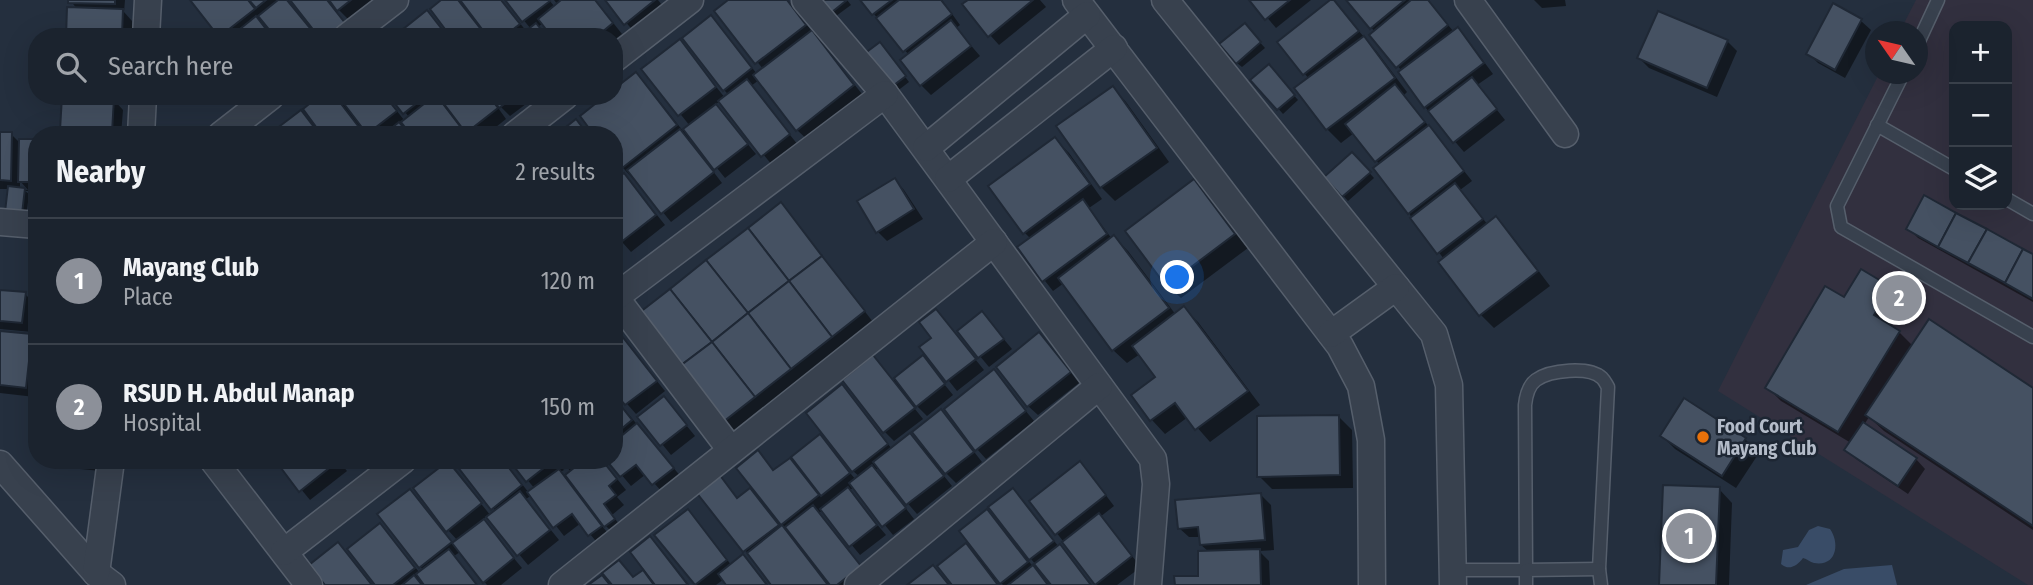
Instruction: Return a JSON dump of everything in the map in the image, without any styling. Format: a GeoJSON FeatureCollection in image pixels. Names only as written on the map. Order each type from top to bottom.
{"type":"FeatureCollection","features":[{"type":"Feature","properties":{"kind":"street"},"geometry":{"type":"LineString","coordinates":[[146,28],[148,0]]}},
{"type":"Feature","properties":{"kind":"street"},"geometry":{"type":"LineString","coordinates":[[359,28],[395,0]]}},
{"type":"Feature","properties":{"kind":"street"},"geometry":{"type":"LineString","coordinates":[[623,52],[690,0]]}},
{"type":"Feature","properties":{"kind":"street"},"geometry":{"type":"LineString","coordinates":[[805,0],[885,94],[926,148],[1153,459],[1156,484],[1144,582]]}},
{"type":"Feature","properties":{"kind":"street"},"geometry":{"type":"LineString","coordinates":[[1165,0],[1434,334],[1448,385],[1453,578]]}},
{"type":"Feature","properties":{"kind":"street"},"geometry":{"type":"LineString","coordinates":[[1468,0],[1565,134]]}},
{"type":"Feature","properties":{"kind":"street"},"geometry":{"type":"LineString","coordinates":[[926,148],[1082,8],[1340,345],[1362,386],[1371,440],[1372,585]]}},
{"type":"Feature","properties":{"kind":"street"},"geometry":{"type":"LineString","coordinates":[[948,179],[1114,48]]}},
{"type":"Feature","properties":{"kind":"street"},"geometry":{"type":"LineString","coordinates":[[623,292],[885,94]]}},
{"type":"Feature","properties":{"kind":"street"},"geometry":{"type":"LineString","coordinates":[[141,126],[142,105]]}},
{"type":"Feature","properties":{"kind":"street"},"geometry":{"type":"LineString","coordinates":[[233,126],[259,105]]}},
{"type":"Feature","properties":{"kind":"street"},"geometry":{"type":"LineString","coordinates":[[527,126],[553,105]]}},
{"type":"Feature","properties":{"kind":"street"},"geometry":{"type":"LineString","coordinates":[[0,222],[28,224]]}},
{"type":"Feature","properties":{"kind":"street"},"geometry":{"type":"LineString","coordinates":[[562,585],[994,242]]}},
{"type":"Feature","properties":{"kind":"street"},"geometry":{"type":"LineString","coordinates":[[1331,334],[1396,287]]}},
{"type":"Feature","properties":{"kind":"street"},"geometry":{"type":"LineString","coordinates":[[623,308],[732,450]]}},
{"type":"Feature","properties":{"kind":"street"},"geometry":{"type":"LineString","coordinates":[[858,585],[1099,386]]}},
{"type":"Feature","properties":{"kind":"street"},"geometry":{"type":"LineString","coordinates":[[0,464],[104,579]]}},
{"type":"Feature","properties":{"kind":"street"},"geometry":{"type":"LineString","coordinates":[[104,579],[110,469]]}},
{"type":"Feature","properties":{"kind":"street"},"geometry":{"type":"LineString","coordinates":[[220,469],[309,585]]}},
{"type":"Feature","properties":{"kind":"street"},"geometry":{"type":"LineString","coordinates":[[284,552],[391,469]]}},
{"type":"Feature","properties":{"kind":"lane"},"geometry":{"type":"LineString","coordinates":[[1928,21],[1938,0]]}},
{"type":"Feature","properties":{"kind":"lane"},"geometry":{"type":"LineString","coordinates":[[1898,84],[1837,206],[1841,227],[2033,337]]}},
{"type":"Feature","properties":{"kind":"lane"},"geometry":{"type":"LineString","coordinates":[[1877,125],[1949,166]]}},
{"type":"Feature","properties":{"kind":"lane"},"geometry":{"type":"LineString","coordinates":[[2012,202],[2033,214]]}},
{"type":"Feature","properties":{"kind":"lane"},"geometry":{"type":"LineString","coordinates":[[1526,585],[1524,405],[1535,381],[1555,371],[1585,372],[1601,376],[1608,387],[1599,569],[1601,585]]}},
{"type":"Feature","properties":{"kind":"lane"},"geometry":{"type":"LineString","coordinates":[[1453,578],[1527,570],[1599,569]]}},
{"type":"Feature","properties":{"kind":"shaded area"},"geometry":{"type":"Polygon","coordinates":[[[1916,0],[2033,0],[2033,585],[2028,585],[1718,391],[1874,84],[1928,84],[1928,21],[1905,21],[1916,0]]]}},
{"type":"Feature","properties":{"kind":"water"},"geometry":{"type":"Polygon","coordinates":[[[1818,526],[1830,529],[1833,535],[1835,547],[1832,558],[1822,563],[1814,563],[1803,558],[1790,567],[1781,564],[1783,550],[1798,547],[1809,530],[1818,526]]]}},
{"type":"Feature","properties":{"kind":"water"},"geometry":{"type":"Polygon","coordinates":[[[1892,565],[1897,585],[1806,585],[1844,569],[1892,565]]]}},
{"type":"Feature","properties":{"kind":"building"},"geometry":{"type":"Polygon","coordinates":[[[68,0],[115,0],[115,4],[68,3],[68,0]]]}},
{"type":"Feature","properties":{"kind":"building"},"geometry":{"type":"Polygon","coordinates":[[[190,0],[248,0],[255,9],[231,28],[212,28],[190,0]]]}},
{"type":"Feature","properties":{"kind":"building"},"geometry":{"type":"Polygon","coordinates":[[[249,0],[266,0],[256,8],[249,0]]]}},
{"type":"Feature","properties":{"kind":"building"},"geometry":{"type":"Polygon","coordinates":[[[278,0],[287,0],[310,28],[268,28],[258,16],[278,0]]]}},
{"type":"Feature","properties":{"kind":"building"},"geometry":{"type":"Polygon","coordinates":[[[290,0],[327,0],[349,28],[312,28],[290,0]]]}},
{"type":"Feature","properties":{"kind":"building"},"geometry":{"type":"Polygon","coordinates":[[[329,0],[351,0],[337,11],[329,0]]]}},
{"type":"Feature","properties":{"kind":"building"},"geometry":{"type":"Polygon","coordinates":[[[441,0],[458,0],[480,28],[444,28],[430,9],[441,0]]]}},
{"type":"Feature","properties":{"kind":"building"},"geometry":{"type":"Polygon","coordinates":[[[460,0],[501,0],[520,24],[515,28],[481,28],[460,0]]]}},
{"type":"Feature","properties":{"kind":"building"},"geometry":{"type":"Polygon","coordinates":[[[505,0],[549,0],[550,1],[522,22],[505,0]]]}},
{"type":"Feature","properties":{"kind":"building"},"geometry":{"type":"Polygon","coordinates":[[[561,0],[595,0],[613,23],[607,28],[545,28],[538,19],[561,0]]]}},
{"type":"Feature","properties":{"kind":"building"},"geometry":{"type":"Polygon","coordinates":[[[605,0],[655,0],[624,25],[605,0]]]}},
{"type":"Feature","properties":{"kind":"building"},"geometry":{"type":"Polygon","coordinates":[[[728,0],[787,0],[806,25],[755,64],[714,11],[728,0]]]}},
{"type":"Feature","properties":{"kind":"building"},"geometry":{"type":"Polygon","coordinates":[[[815,0],[847,0],[827,16],[815,0]]]}},
{"type":"Feature","properties":{"kind":"building"},"geometry":{"type":"Polygon","coordinates":[[[860,0],[892,0],[872,15],[860,0]]]}},
{"type":"Feature","properties":{"kind":"building"},"geometry":{"type":"Polygon","coordinates":[[[899,0],[941,0],[952,14],[903,52],[876,18],[899,0]]]}},
{"type":"Feature","properties":{"kind":"building"},"geometry":{"type":"Polygon","coordinates":[[[968,0],[1033,0],[988,37],[962,4],[968,0]]]}},
{"type":"Feature","properties":{"kind":"building"},"geometry":{"type":"Polygon","coordinates":[[[1249,0],[1290,0],[1265,20],[1249,0]]]}},
{"type":"Feature","properties":{"kind":"building"},"geometry":{"type":"Polygon","coordinates":[[[1330,0],[1334,0],[1359,31],[1303,75],[1277,42],[1330,0]]]}},
{"type":"Feature","properties":{"kind":"building"},"geometry":{"type":"Polygon","coordinates":[[[1346,0],[1405,0],[1370,29],[1346,0]]]}},
{"type":"Feature","properties":{"kind":"building"},"geometry":{"type":"Polygon","coordinates":[[[1411,0],[1428,0],[1448,25],[1396,68],[1369,35],[1411,0]]]}},
{"type":"Feature","properties":{"kind":"building"},"geometry":{"type":"Polygon","coordinates":[[[1833,3],[1862,19],[1835,70],[1806,54],[1833,3]]]}},
{"type":"Feature","properties":{"kind":"building"},"geometry":{"type":"Polygon","coordinates":[[[67,7],[123,9],[122,28],[66,28],[67,7]]]}},
{"type":"Feature","properties":{"kind":"building"},"geometry":{"type":"Polygon","coordinates":[[[427,10],[441,28],[404,28],[427,10]]]}},
{"type":"Feature","properties":{"kind":"building"},"geometry":{"type":"Polygon","coordinates":[[[1658,11],[1728,40],[1707,88],[1637,58],[1658,11]]]}},
{"type":"Feature","properties":{"kind":"building"},"geometry":{"type":"Polygon","coordinates":[[[711,15],[752,68],[723,91],[682,38],[711,15]]]}},
{"type":"Feature","properties":{"kind":"building"},"geometry":{"type":"Polygon","coordinates":[[[256,16],[265,28],[241,28],[256,16]]]}},
{"type":"Feature","properties":{"kind":"building"},"geometry":{"type":"Polygon","coordinates":[[[951,20],[971,46],[920,86],[900,60],[951,20]]]}},
{"type":"Feature","properties":{"kind":"building"},"geometry":{"type":"Polygon","coordinates":[[[1245,23],[1261,42],[1236,64],[1219,44],[1245,23]]]}},
{"type":"Feature","properties":{"kind":"building"},"geometry":{"type":"Polygon","coordinates":[[[1458,27],[1484,63],[1424,108],[1398,72],[1458,27]]]}},
{"type":"Feature","properties":{"kind":"building"},"geometry":{"type":"Polygon","coordinates":[[[812,30],[854,85],[796,131],[753,75],[812,30]]]}},
{"type":"Feature","properties":{"kind":"building"},"geometry":{"type":"Polygon","coordinates":[[[1364,36],[1395,78],[1326,130],[1294,88],[1364,36]]]}},
{"type":"Feature","properties":{"kind":"building"},"geometry":{"type":"Polygon","coordinates":[[[680,39],[716,87],[678,116],[641,69],[680,39]]]}},
{"type":"Feature","properties":{"kind":"building"},"geometry":{"type":"Polygon","coordinates":[[[880,42],[906,76],[890,88],[864,54],[880,42]]]}},
{"type":"Feature","properties":{"kind":"building"},"geometry":{"type":"Polygon","coordinates":[[[1269,64],[1295,95],[1277,110],[1250,80],[1269,64]]]}},
{"type":"Feature","properties":{"kind":"building"},"geometry":{"type":"Polygon","coordinates":[[[636,72],[677,125],[623,167],[623,126],[587,126],[580,116],[594,105],[623,105],[623,82],[636,72]]]}},
{"type":"Feature","properties":{"kind":"building"},"geometry":{"type":"Polygon","coordinates":[[[1472,77],[1497,109],[1453,143],[1428,111],[1472,77]]]}},
{"type":"Feature","properties":{"kind":"building"},"geometry":{"type":"Polygon","coordinates":[[[747,79],[790,134],[761,157],[718,101],[747,79]]]}},
{"type":"Feature","properties":{"kind":"building"},"geometry":{"type":"Polygon","coordinates":[[[1395,84],[1425,122],[1375,162],[1345,124],[1395,84]]]}},
{"type":"Feature","properties":{"kind":"building"},"geometry":{"type":"Polygon","coordinates":[[[1113,86],[1157,148],[1100,188],[1056,126],[1113,86]]]}},
{"type":"Feature","properties":{"kind":"building"},"geometry":{"type":"Polygon","coordinates":[[[716,104],[748,144],[714,170],[683,129],[716,104]]]}},
{"type":"Feature","properties":{"kind":"building"},"geometry":{"type":"Polygon","coordinates":[[[61,105],[114,105],[112,126],[60,126],[61,105]]]}},
{"type":"Feature","properties":{"kind":"building"},"geometry":{"type":"Polygon","coordinates":[[[308,105],[342,105],[358,126],[315,126],[303,109],[308,105]]]}},
{"type":"Feature","properties":{"kind":"building"},"geometry":{"type":"Polygon","coordinates":[[[345,105],[392,105],[397,111],[377,126],[361,126],[345,105]]]}},
{"type":"Feature","properties":{"kind":"building"},"geometry":{"type":"Polygon","coordinates":[[[396,105],[414,105],[403,114],[396,105]]]}},
{"type":"Feature","properties":{"kind":"building"},"geometry":{"type":"Polygon","coordinates":[[[423,105],[444,105],[460,126],[404,126],[401,122],[423,105]]]}},
{"type":"Feature","properties":{"kind":"building"},"geometry":{"type":"Polygon","coordinates":[[[445,105],[496,105],[498,108],[475,126],[461,126],[445,105]]]}},
{"type":"Feature","properties":{"kind":"building"},"geometry":{"type":"Polygon","coordinates":[[[301,110],[313,126],[280,126],[301,110]]]}},
{"type":"Feature","properties":{"kind":"building"},"geometry":{"type":"Polygon","coordinates":[[[576,119],[581,126],[567,126],[576,119]]]}},
{"type":"Feature","properties":{"kind":"building"},"geometry":{"type":"Polygon","coordinates":[[[1429,125],[1464,171],[1408,214],[1373,168],[1429,125]]]}},
{"type":"Feature","properties":{"kind":"building"},"geometry":{"type":"Polygon","coordinates":[[[680,129],[714,172],[661,214],[627,170],[680,129]]]}},
{"type":"Feature","properties":{"kind":"building"},"geometry":{"type":"Polygon","coordinates":[[[0,132],[12,132],[11,181],[0,180],[0,132]]]}},
{"type":"Feature","properties":{"kind":"building"},"geometry":{"type":"Polygon","coordinates":[[[1055,137],[1090,184],[1023,234],[988,186],[1055,137]]]}},
{"type":"Feature","properties":{"kind":"building"},"geometry":{"type":"Polygon","coordinates":[[[19,139],[28,139],[28,182],[18,182],[19,139]]]}},
{"type":"Feature","properties":{"kind":"building"},"geometry":{"type":"Polygon","coordinates":[[[1352,152],[1371,172],[1342,197],[1324,177],[1352,152]]]}},
{"type":"Feature","properties":{"kind":"building"},"geometry":{"type":"Polygon","coordinates":[[[623,174],[656,215],[623,241],[623,174]]]}},
{"type":"Feature","properties":{"kind":"building"},"geometry":{"type":"Polygon","coordinates":[[[895,178],[914,209],[876,233],[857,201],[895,178]]]}},
{"type":"Feature","properties":{"kind":"building"},"geometry":{"type":"Polygon","coordinates":[[[1194,179],[1235,234],[1166,286],[1125,231],[1194,179]]]}},
{"type":"Feature","properties":{"kind":"building"},"geometry":{"type":"Polygon","coordinates":[[[1455,183],[1483,219],[1437,254],[1410,218],[1455,183]]]}},
{"type":"Feature","properties":{"kind":"building"},"geometry":{"type":"Polygon","coordinates":[[[8,186],[25,188],[22,214],[5,212],[8,186]]]}},
{"type":"Feature","properties":{"kind":"building"},"geometry":{"type":"Polygon","coordinates":[[[1924,195],[1956,213],[1938,247],[1906,229],[1924,195]]]}},
{"type":"Feature","properties":{"kind":"building"},"geometry":{"type":"Polygon","coordinates":[[[1083,199],[1107,234],[1042,282],[1017,247],[1083,199]]]}},
{"type":"Feature","properties":{"kind":"building"},"geometry":{"type":"Polygon","coordinates":[[[781,202],[822,256],[789,281],[748,228],[781,202]]]}},
{"type":"Feature","properties":{"kind":"building"},"geometry":{"type":"Polygon","coordinates":[[[1956,213],[1987,229],[1968,263],[1938,247],[1956,213]]]}},
{"type":"Feature","properties":{"kind":"building"},"geometry":{"type":"Polygon","coordinates":[[[1496,216],[1538,271],[1479,316],[1438,262],[1496,216]]]}},
{"type":"Feature","properties":{"kind":"building"},"geometry":{"type":"Polygon","coordinates":[[[748,228],[789,281],[748,313],[706,260],[748,228]]]}},
{"type":"Feature","properties":{"kind":"building"},"geometry":{"type":"Polygon","coordinates":[[[1987,229],[2023,249],[2005,283],[1968,263],[1987,229]]]}},
{"type":"Feature","properties":{"kind":"building"},"geometry":{"type":"Polygon","coordinates":[[[1114,235],[1169,308],[1112,351],[1058,278],[1114,235]]]}},
{"type":"Feature","properties":{"kind":"building"},"geometry":{"type":"Polygon","coordinates":[[[2023,249],[2033,254],[2033,299],[2005,283],[2023,249]]]}},
{"type":"Feature","properties":{"kind":"building"},"geometry":{"type":"Polygon","coordinates":[[[822,256],[865,311],[832,337],[789,281],[822,256]]]}},
{"type":"Feature","properties":{"kind":"building"},"geometry":{"type":"Polygon","coordinates":[[[706,260],[748,313],[712,342],[670,289],[706,260]]]}},
{"type":"Feature","properties":{"kind":"building"},"geometry":{"type":"Polygon","coordinates":[[[1861,269],[1891,287],[1874,315],[1900,331],[1838,432],[1765,388],[1825,286],[1844,297],[1861,269]]]}},
{"type":"Feature","properties":{"kind":"building"},"geometry":{"type":"Polygon","coordinates":[[[789,281],[832,337],[791,369],[748,313],[789,281]]]}},
{"type":"Feature","properties":{"kind":"building"},"geometry":{"type":"Polygon","coordinates":[[[670,289],[712,342],[680,366],[639,313],[670,289]]]}},
{"type":"Feature","properties":{"kind":"building"},"geometry":{"type":"Polygon","coordinates":[[[0,290],[26,292],[22,323],[0,321],[0,290]]]}},
{"type":"Feature","properties":{"kind":"building"},"geometry":{"type":"Polygon","coordinates":[[[1184,306],[1248,391],[1195,430],[1175,403],[1150,421],[1131,395],[1155,377],[1132,346],[1184,306]]]}},
{"type":"Feature","properties":{"kind":"building"},"geometry":{"type":"Polygon","coordinates":[[[936,309],[976,359],[946,382],[919,347],[931,338],[919,322],[936,309]]]}},
{"type":"Feature","properties":{"kind":"building"},"geometry":{"type":"Polygon","coordinates":[[[982,311],[1004,339],[978,358],[957,331],[982,311]]]}},
{"type":"Feature","properties":{"kind":"building"},"geometry":{"type":"Polygon","coordinates":[[[748,313],[791,369],[755,397],[712,342],[748,313]]]}},
{"type":"Feature","properties":{"kind":"building"},"geometry":{"type":"Polygon","coordinates":[[[1929,319],[2033,388],[2033,526],[1865,415],[1929,319]]]}},
{"type":"Feature","properties":{"kind":"building"},"geometry":{"type":"Polygon","coordinates":[[[0,331],[28,334],[26,388],[0,385],[0,331]]]}},
{"type":"Feature","properties":{"kind":"building"},"geometry":{"type":"Polygon","coordinates":[[[1039,332],[1071,372],[1027,407],[996,367],[1039,332]]]}},
{"type":"Feature","properties":{"kind":"building"},"geometry":{"type":"Polygon","coordinates":[[[623,338],[657,381],[625,405],[623,403],[623,338]]]}},
{"type":"Feature","properties":{"kind":"building"},"geometry":{"type":"Polygon","coordinates":[[[712,342],[755,397],[723,422],[680,366],[712,342]]]}},
{"type":"Feature","properties":{"kind":"building"},"geometry":{"type":"Polygon","coordinates":[[[873,355],[915,408],[883,433],[842,380],[873,355]]]}},
{"type":"Feature","properties":{"kind":"building"},"geometry":{"type":"Polygon","coordinates":[[[923,355],[945,384],[916,407],[894,378],[923,355]]]}},
{"type":"Feature","properties":{"kind":"building"},"geometry":{"type":"Polygon","coordinates":[[[994,369],[1026,411],[975,451],[944,409],[994,369]]]}},
{"type":"Feature","properties":{"kind":"building"},"geometry":{"type":"Polygon","coordinates":[[[842,384],[888,444],[852,472],[806,413],[842,384]]]}},
{"type":"Feature","properties":{"kind":"building"},"geometry":{"type":"Polygon","coordinates":[[[664,396],[687,425],[660,446],[637,417],[664,396]]]}},
{"type":"Feature","properties":{"kind":"building","name":"Food Court Mayang Club"},"geometry":{"type":"Polygon","coordinates":[[[1684,398],[1746,438],[1722,476],[1660,436],[1684,398]]]}},
{"type":"Feature","properties":{"kind":"building"},"geometry":{"type":"Polygon","coordinates":[[[623,408],[632,420],[623,428],[623,408]]]}},
{"type":"Feature","properties":{"kind":"building"},"geometry":{"type":"Polygon","coordinates":[[[941,409],[974,452],[945,474],[912,432],[941,409]]]}},
{"type":"Feature","properties":{"kind":"building"},"geometry":{"type":"Polygon","coordinates":[[[1339,415],[1340,475],[1257,477],[1257,416],[1339,415]]]}},
{"type":"Feature","properties":{"kind":"building"},"geometry":{"type":"Polygon","coordinates":[[[1863,422],[1917,458],[1898,486],[1844,450],[1863,422]]]}},
{"type":"Feature","properties":{"kind":"building"},"geometry":{"type":"Polygon","coordinates":[[[637,423],[674,468],[652,485],[636,465],[620,477],[613,469],[623,469],[623,435],[637,423]]]}},
{"type":"Feature","properties":{"kind":"building"},"geometry":{"type":"Polygon","coordinates":[[[910,433],[944,476],[906,505],[873,462],[910,433]]]}},
{"type":"Feature","properties":{"kind":"building"},"geometry":{"type":"Polygon","coordinates":[[[820,434],[850,473],[821,496],[791,457],[820,434]]]}},
{"type":"Feature","properties":{"kind":"building"},"geometry":{"type":"Polygon","coordinates":[[[758,450],[773,470],[790,458],[819,495],[781,525],[736,468],[758,450]]]}},
{"type":"Feature","properties":{"kind":"building"},"geometry":{"type":"Polygon","coordinates":[[[1080,461],[1106,495],[1055,535],[1029,501],[1080,461]]]}},
{"type":"Feature","properties":{"kind":"building"},"geometry":{"type":"Polygon","coordinates":[[[872,465],[906,508],[882,527],[849,483],[872,465]]]}},
{"type":"Feature","properties":{"kind":"building"},"geometry":{"type":"Polygon","coordinates":[[[282,469],[328,469],[299,492],[282,469]]]}},
{"type":"Feature","properties":{"kind":"building"},"geometry":{"type":"Polygon","coordinates":[[[438,469],[454,469],[482,503],[446,532],[413,488],[438,469]]]}},
{"type":"Feature","properties":{"kind":"building"},"geometry":{"type":"Polygon","coordinates":[[[459,469],[510,469],[522,485],[491,510],[459,469]]]}},
{"type":"Feature","properties":{"kind":"building"},"geometry":{"type":"Polygon","coordinates":[[[516,469],[543,469],[526,482],[516,469]]]}},
{"type":"Feature","properties":{"kind":"building"},"geometry":{"type":"Polygon","coordinates":[[[559,469],[602,526],[588,536],[572,514],[553,528],[527,492],[559,469]]]}},
{"type":"Feature","properties":{"kind":"building"},"geometry":{"type":"Polygon","coordinates":[[[573,469],[609,469],[617,479],[609,486],[616,495],[604,504],[615,519],[604,527],[565,475],[573,469]]]}},
{"type":"Feature","properties":{"kind":"building"},"geometry":{"type":"Polygon","coordinates":[[[719,474],[737,498],[750,488],[779,525],[743,552],[696,492],[719,474]]]}},
{"type":"Feature","properties":{"kind":"building"},"geometry":{"type":"Polygon","coordinates":[[[1663,485],[1720,487],[1716,585],[1659,585],[1663,485]]]}},
{"type":"Feature","properties":{"kind":"building"},"geometry":{"type":"Polygon","coordinates":[[[848,487],[877,525],[849,547],[820,509],[848,487]]]}},
{"type":"Feature","properties":{"kind":"building"},"geometry":{"type":"Polygon","coordinates":[[[1013,488],[1054,541],[1029,560],[988,507],[1013,488]]]}},
{"type":"Feature","properties":{"kind":"building"},"geometry":{"type":"Polygon","coordinates":[[[410,489],[452,542],[419,568],[377,514],[410,489]]]}},
{"type":"Feature","properties":{"kind":"building"},"geometry":{"type":"Polygon","coordinates":[[[520,491],[550,530],[517,556],[486,517],[520,491]]]}},
{"type":"Feature","properties":{"kind":"building"},"geometry":{"type":"Polygon","coordinates":[[[1261,493],[1265,540],[1200,545],[1198,527],[1178,529],[1175,500],[1261,493]]]}},
{"type":"Feature","properties":{"kind":"building"},"geometry":{"type":"Polygon","coordinates":[[[813,505],[861,566],[837,585],[830,585],[785,527],[813,505]]]}},
{"type":"Feature","properties":{"kind":"building"},"geometry":{"type":"Polygon","coordinates":[[[688,509],[727,560],[695,585],[654,535],[688,509]]]}},
{"type":"Feature","properties":{"kind":"building"},"geometry":{"type":"Polygon","coordinates":[[[987,509],[1028,562],[1000,584],[959,531],[987,509]]]}},
{"type":"Feature","properties":{"kind":"building"},"geometry":{"type":"Polygon","coordinates":[[[1099,513],[1132,556],[1095,585],[1062,542],[1099,513]]]}},
{"type":"Feature","properties":{"kind":"building"},"geometry":{"type":"Polygon","coordinates":[[[484,519],[514,558],[483,583],[452,543],[484,519]]]}},
{"type":"Feature","properties":{"kind":"building"},"geometry":{"type":"Polygon","coordinates":[[[380,523],[415,568],[393,585],[375,585],[347,549],[380,523]]]}},
{"type":"Feature","properties":{"kind":"building"},"geometry":{"type":"Polygon","coordinates":[[[782,525],[828,585],[771,585],[747,553],[782,525]]]}},
{"type":"Feature","properties":{"kind":"building"},"geometry":{"type":"Polygon","coordinates":[[[650,536],[688,585],[655,585],[630,552],[650,536]]]}},
{"type":"Feature","properties":{"kind":"building"},"geometry":{"type":"Polygon","coordinates":[[[338,542],[372,585],[325,585],[309,565],[338,542]]]}},
{"type":"Feature","properties":{"kind":"building"},"geometry":{"type":"Polygon","coordinates":[[[966,543],[998,585],[952,585],[937,566],[966,543]]]}},
{"type":"Feature","properties":{"kind":"building"},"geometry":{"type":"Polygon","coordinates":[[[1060,544],[1091,585],[1051,585],[1034,564],[1060,544]]]}},
{"type":"Feature","properties":{"kind":"building"},"geometry":{"type":"Polygon","coordinates":[[[449,549],[477,585],[424,585],[416,574],[449,549]]]}},
{"type":"Feature","properties":{"kind":"building"},"geometry":{"type":"Polygon","coordinates":[[[1260,549],[1261,585],[1175,585],[1174,576],[1198,576],[1198,551],[1260,549]]]}},
{"type":"Feature","properties":{"kind":"building"},"geometry":{"type":"Polygon","coordinates":[[[743,554],[767,585],[726,585],[718,574],[743,554]]]}},
{"type":"Feature","properties":{"kind":"building"},"geometry":{"type":"Polygon","coordinates":[[[619,560],[633,577],[643,570],[654,585],[612,585],[602,573],[619,560]]]}},
{"type":"Feature","properties":{"kind":"building"},"geometry":{"type":"Polygon","coordinates":[[[933,565],[949,585],[907,585],[933,565]]]}},
{"type":"Feature","properties":{"kind":"building"},"geometry":{"type":"Polygon","coordinates":[[[1033,565],[1048,585],[1008,585],[1033,565]]]}},
{"type":"Feature","properties":{"kind":"building"},"geometry":{"type":"Polygon","coordinates":[[[414,575],[422,585],[402,585],[414,575]]]}},
{"type":"Feature","properties":{"kind":"building"},"geometry":{"type":"Polygon","coordinates":[[[602,575],[610,585],[588,585],[602,575]]]}},
{"type":"Feature","properties":{"kind":"place","name":"RSUD H. Abdul Manap"},"geometry":{"type":"Point","coordinates":[1899,298]}},
{"type":"Feature","properties":{"kind":"place","name":"Food Court Mayang Club"},"geometry":{"type":"Point","coordinates":[1703,437]}},
{"type":"Feature","properties":{"kind":"place","name":"Mayang Club"},"geometry":{"type":"Point","coordinates":[1689,536]}}]}
